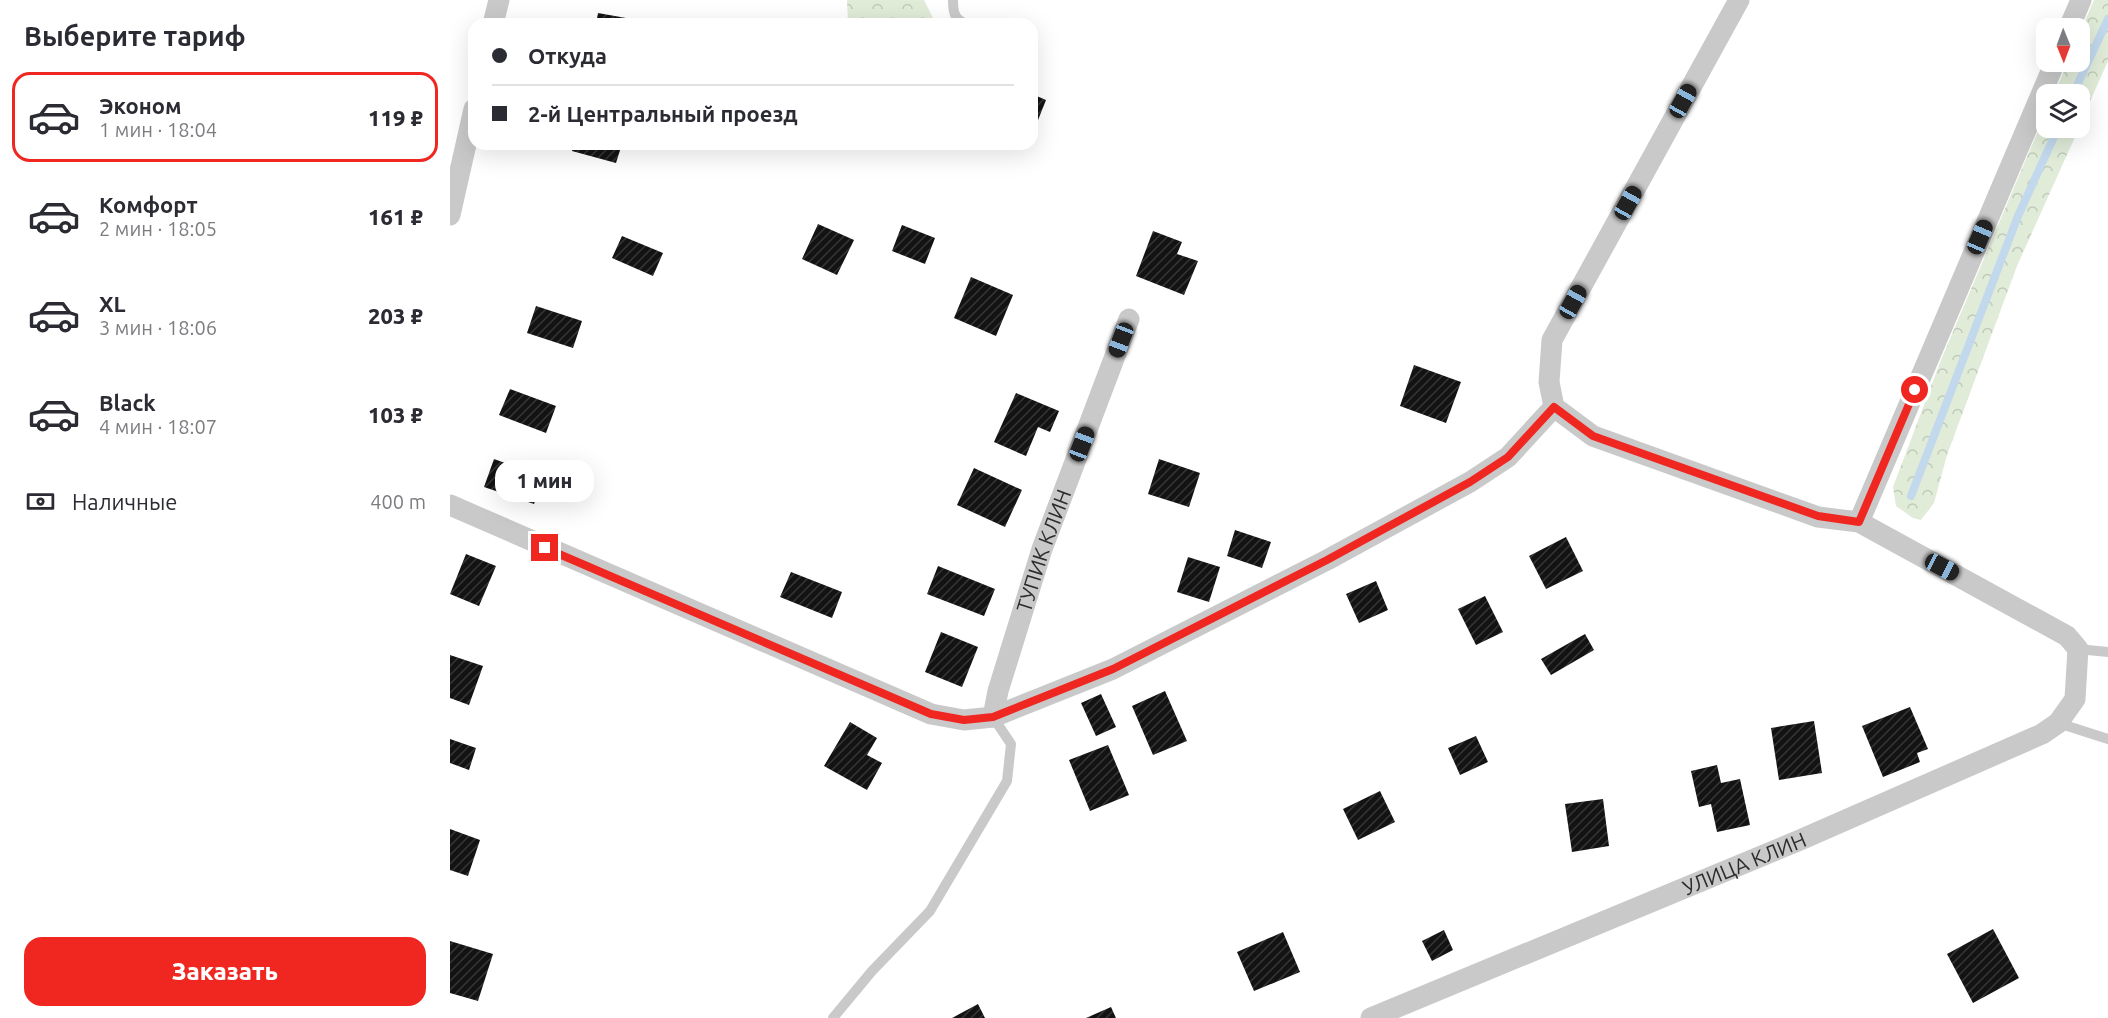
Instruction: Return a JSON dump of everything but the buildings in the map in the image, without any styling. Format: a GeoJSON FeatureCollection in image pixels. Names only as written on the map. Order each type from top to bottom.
{"type":"FeatureCollection","features":[{"type":"Feature","properties":{"kind":"street"},"geometry":{"type":"LineString","coordinates":[[494,18],[499,0]]}},
{"type":"Feature","properties":{"kind":"street"},"geometry":{"type":"LineString","coordinates":[[1739,0],[1552,340],[1549,382],[1554,407],[1593,436],[1818,516],[1859,522],[2067,636],[2077,660]]}},
{"type":"Feature","properties":{"kind":"street"},"geometry":{"type":"LineString","coordinates":[[2073,18],[2081,0]]}},
{"type":"Feature","properties":{"kind":"street"},"geometry":{"type":"LineString","coordinates":[[1859,522],[2051,72]]}},
{"type":"Feature","properties":{"kind":"street"},"geometry":{"type":"LineString","coordinates":[[450,215],[468,136]]}},
{"type":"Feature","properties":{"kind":"street","name":"ТУПИК КЛИН"},"geometry":{"type":"LineString","coordinates":[[993,717],[998,691],[1042,549],[1129,319]]}},
{"type":"Feature","properties":{"kind":"street"},"geometry":{"type":"LineString","coordinates":[[450,505],[931,714],[964,720],[993,717],[1113,669],[1327,560],[1470,482],[1508,457],[1554,407]]}},
{"type":"Feature","properties":{"kind":"street","name":"УЛИЦА КЛИН"},"geometry":{"type":"LineString","coordinates":[[1371,1018],[1800,840],[2042,734],[2058,723],[2075,699],[2077,660]]}},
{"type":"Feature","properties":{"kind":"lane"},"geometry":{"type":"LineString","coordinates":[[953,0],[954,13],[958,18]]}},
{"type":"Feature","properties":{"kind":"lane"},"geometry":{"type":"LineString","coordinates":[[2077,660],[2108,652]]}},
{"type":"Feature","properties":{"kind":"lane"},"geometry":{"type":"LineString","coordinates":[[833,1018],[872,971],[930,911],[1007,781],[1011,744],[993,717]]}},
{"type":"Feature","properties":{"kind":"lane"},"geometry":{"type":"LineString","coordinates":[[2058,723],[2108,739]]}},
{"type":"Feature","properties":{"kind":"green space"},"geometry":{"type":"Polygon","coordinates":[[[847,0],[924,0],[933,18],[848,18],[847,0]]]}},
{"type":"Feature","properties":{"kind":"green space"},"geometry":{"type":"Polygon","coordinates":[[[2094,0],[2108,0],[2108,61],[2090,101],[2090,84],[2058,84],[2064,72],[2090,72],[2090,18],[2086,18],[2094,0]]]}},
{"type":"Feature","properties":{"kind":"green space"},"geometry":{"type":"Polygon","coordinates":[[[2036,136],[2036,138],[2075,138],[2017,266],[1947,455],[1934,503],[1921,520],[1913,518],[1896,506],[1893,487],[1941,360],[2036,136]]]}},
{"type":"Feature","properties":{"kind":"waterway"},"geometry":{"type":"LineString","coordinates":[[2078,84],[2108,19]]}},
{"type":"Feature","properties":{"kind":"waterway"},"geometry":{"type":"LineString","coordinates":[[1911,496],[2018,216],[2053,138]]}},
{"type":"Feature","properties":{"kind":"route"},"geometry":{"type":"LineString","coordinates":[[545,548],[931,714],[964,720],[993,717],[1113,669],[1327,560],[1470,482],[1508,457],[1554,407],[1593,436],[1818,516],[1859,522],[1915,390]]}}]}
